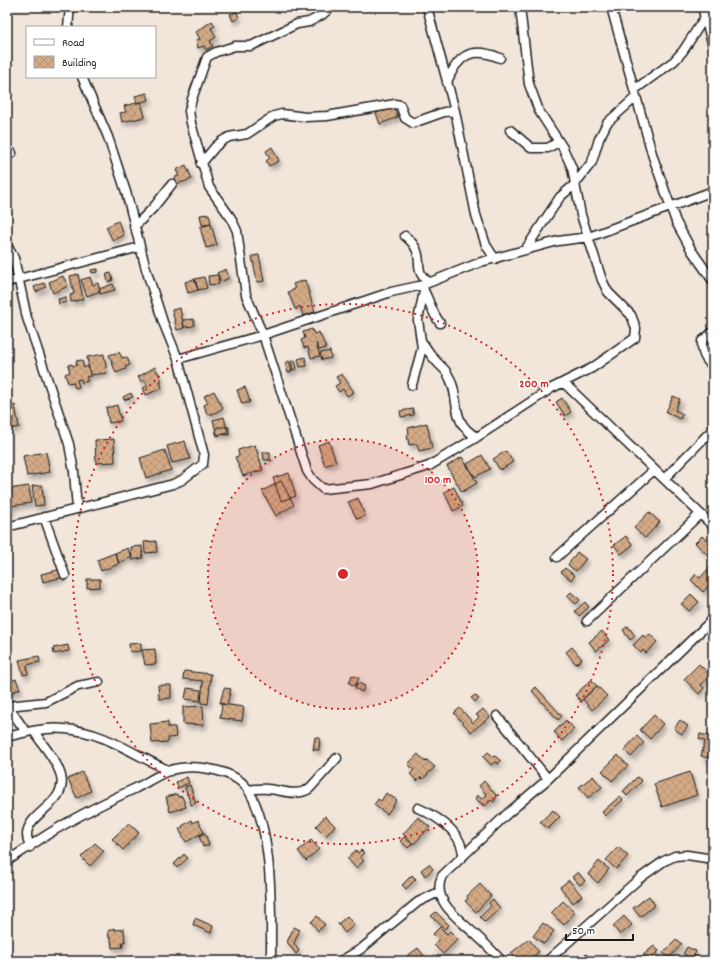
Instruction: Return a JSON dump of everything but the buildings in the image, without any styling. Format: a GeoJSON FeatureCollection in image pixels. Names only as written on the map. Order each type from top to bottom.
{"type":"FeatureCollection","features":[{"type":"Feature","properties":{"kind":"street"},"geometry":{"type":"LineString","coordinates":[[68,26],[70,7]]}},
{"type":"Feature","properties":{"kind":"street"},"geometry":{"type":"LineString","coordinates":[[331,7],[322,15],[309,22],[297,24],[250,46],[235,46],[216,52],[207,58],[189,111],[190,123],[209,187],[231,218],[237,231],[246,295],[263,335],[307,471],[313,480],[323,488],[372,484],[429,466],[477,437],[552,388],[592,368],[631,342],[636,334],[636,328],[631,315],[608,292],[602,280],[581,214],[574,185],[572,168],[539,111],[529,84],[520,7]]}},
{"type":"Feature","properties":{"kind":"street"},"geometry":{"type":"LineString","coordinates":[[427,7],[455,111],[476,215],[486,245],[495,259]]}},
{"type":"Feature","properties":{"kind":"street"},"geometry":{"type":"LineString","coordinates":[[610,7],[652,157],[676,222],[692,251],[713,281]]}},
{"type":"Feature","properties":{"kind":"street"},"geometry":{"type":"LineString","coordinates":[[702,7],[713,46]]}},
{"type":"Feature","properties":{"kind":"street"},"geometry":{"type":"LineString","coordinates":[[525,250],[560,197],[574,185],[592,162],[599,139],[608,123],[635,94],[674,61],[683,51],[705,17]]}},
{"type":"Feature","properties":{"kind":"street"},"geometry":{"type":"LineString","coordinates":[[447,82],[455,65],[460,58],[465,55],[479,53],[500,58]]}},
{"type":"Feature","properties":{"kind":"street"},"geometry":{"type":"LineString","coordinates":[[7,527],[173,484],[182,480],[203,464],[204,455],[178,359],[163,322],[134,227],[126,192],[108,137],[82,78]]}},
{"type":"Feature","properties":{"kind":"street"},"geometry":{"type":"LineString","coordinates":[[202,164],[215,147],[229,137],[247,134],[274,116],[282,114],[294,116],[327,116],[400,104],[405,118],[413,123],[444,112],[455,111]]}},
{"type":"Feature","properties":{"kind":"street"},"geometry":{"type":"LineString","coordinates":[[510,130],[531,148],[548,148],[558,142]]}},
{"type":"Feature","properties":{"kind":"street"},"geometry":{"type":"LineString","coordinates":[[134,227],[149,213],[172,184]]}},
{"type":"Feature","properties":{"kind":"street"},"geometry":{"type":"LineString","coordinates":[[178,359],[263,335],[391,292],[425,286],[495,259],[525,250],[558,241],[589,237],[713,191]]}},
{"type":"Feature","properties":{"kind":"street"},"geometry":{"type":"LineString","coordinates":[[405,236],[416,247],[419,253],[420,274],[430,302],[432,314],[440,323]]}},
{"type":"Feature","properties":{"kind":"street"},"geometry":{"type":"LineString","coordinates":[[7,245],[14,258],[20,279],[27,318],[68,444],[74,472],[77,509]]}},
{"type":"Feature","properties":{"kind":"street"},"geometry":{"type":"LineString","coordinates":[[7,282],[140,247]]}},
{"type":"Feature","properties":{"kind":"street"},"geometry":{"type":"LineString","coordinates":[[412,385],[422,342],[418,320],[425,286]]}},
{"type":"Feature","properties":{"kind":"street"},"geometry":{"type":"LineString","coordinates":[[713,332],[702,342],[702,346],[703,354],[713,367]]}},
{"type":"Feature","properties":{"kind":"street"},"geometry":{"type":"LineString","coordinates":[[422,342],[436,362],[447,373],[455,390],[458,415],[462,425],[470,434],[477,437]]}},
{"type":"Feature","properties":{"kind":"street"},"geometry":{"type":"LineString","coordinates":[[564,383],[713,526]]}},
{"type":"Feature","properties":{"kind":"street"},"geometry":{"type":"LineString","coordinates":[[664,479],[713,429]]}},
{"type":"Feature","properties":{"kind":"street"},"geometry":{"type":"LineString","coordinates":[[558,558],[654,470]]}},
{"type":"Feature","properties":{"kind":"street"},"geometry":{"type":"LineString","coordinates":[[587,621],[700,514]]}},
{"type":"Feature","properties":{"kind":"street"},"geometry":{"type":"LineString","coordinates":[[44,517],[65,575]]}},
{"type":"Feature","properties":{"kind":"street"},"geometry":{"type":"LineString","coordinates":[[502,961],[454,916],[445,905],[438,886],[442,876],[463,854],[548,779],[713,618]]}},
{"type":"Feature","properties":{"kind":"street"},"geometry":{"type":"LineString","coordinates":[[7,706],[46,702],[78,686],[99,682]]}},
{"type":"Feature","properties":{"kind":"street"},"geometry":{"type":"LineString","coordinates":[[7,706],[30,731],[56,766],[62,782],[54,802],[33,821],[28,830],[30,847]]}},
{"type":"Feature","properties":{"kind":"street"},"geometry":{"type":"LineString","coordinates":[[497,716],[548,779]]}},
{"type":"Feature","properties":{"kind":"street"},"geometry":{"type":"LineString","coordinates":[[7,737],[30,731],[65,729],[96,736],[110,741],[170,772]]}},
{"type":"Feature","properties":{"kind":"street"},"geometry":{"type":"LineString","coordinates":[[248,790],[267,788],[296,793],[303,792],[308,789],[337,758]]}},
{"type":"Feature","properties":{"kind":"street"},"geometry":{"type":"LineString","coordinates":[[7,861],[59,827],[98,806],[170,772],[179,768],[193,767],[212,769],[236,779],[248,790],[262,827],[266,854],[271,920],[271,961]]}},
{"type":"Feature","properties":{"kind":"street"},"geometry":{"type":"LineString","coordinates":[[418,808],[430,813],[454,832],[461,844],[463,854]]}},
{"type":"Feature","properties":{"kind":"street"},"geometry":{"type":"LineString","coordinates":[[547,961],[640,878],[664,861],[675,856],[687,855],[713,858]]}},
{"type":"Feature","properties":{"kind":"street"},"geometry":{"type":"LineString","coordinates":[[341,961],[361,949],[418,902],[439,892]]}}]}
